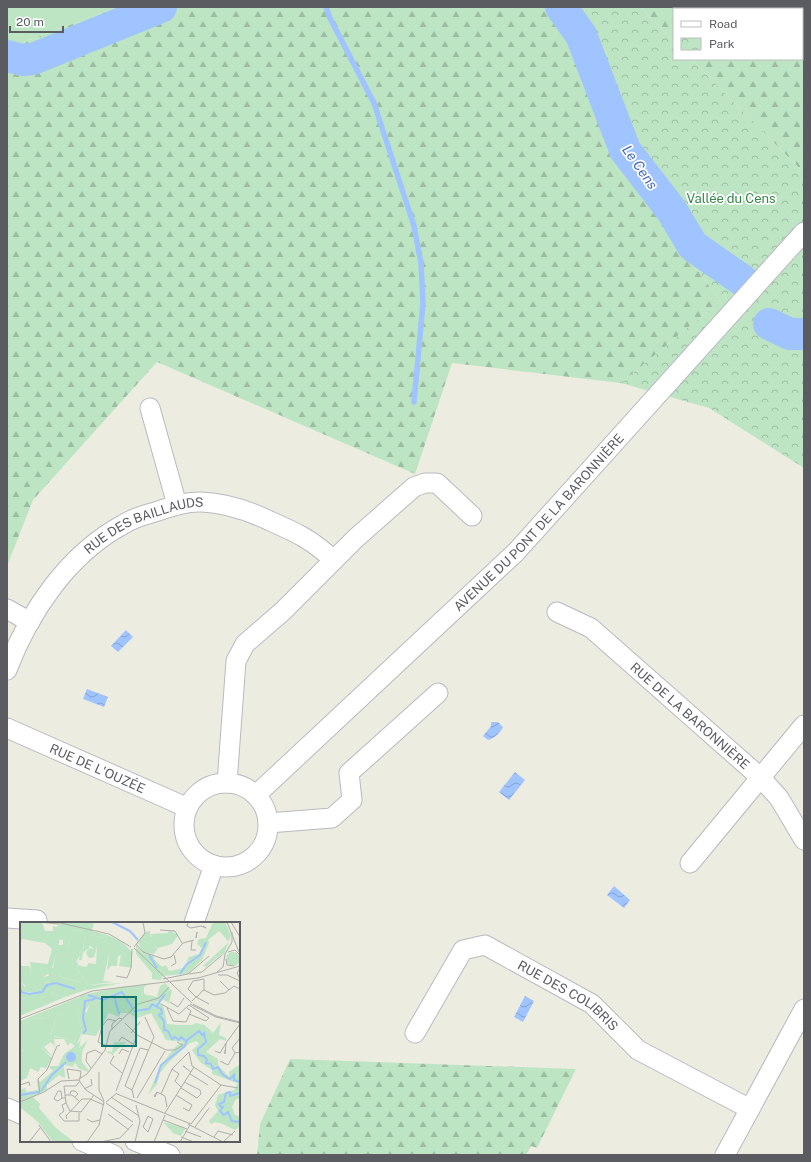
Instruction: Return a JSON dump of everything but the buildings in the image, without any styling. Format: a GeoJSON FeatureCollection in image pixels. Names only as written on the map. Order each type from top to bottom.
{"type":"FeatureCollection","features":[{"type":"Feature","properties":{"kind":"street","name":"AVENUE DU PONT DE LA BARONNIÈRE"},"geometry":{"type":"LineString","coordinates":[[256,795],[516,552],[804,232]]}},
{"type":"Feature","properties":{"kind":"street"},"geometry":{"type":"LineString","coordinates":[[150,408],[177,505]]}},
{"type":"Feature","properties":{"kind":"street"},"geometry":{"type":"LineString","coordinates":[[227,783],[236,661],[245,644],[283,611],[334,560],[414,488],[425,483],[437,483],[472,516]]}},
{"type":"Feature","properties":{"kind":"street","name":"RUE DES BAILLAUDS"},"geometry":{"type":"LineString","coordinates":[[7,670],[30,622],[48,592],[63,574],[98,541],[126,523],[177,505],[202,502],[229,506],[258,516],[317,544],[334,560]]}},
{"type":"Feature","properties":{"kind":"street"},"geometry":{"type":"LineString","coordinates":[[7,609],[30,622]]}},
{"type":"Feature","properties":{"kind":"street","name":"RUE DE LA BARONNIÈRE"},"geometry":{"type":"LineString","coordinates":[[557,612],[591,628],[761,778],[779,798],[804,840]]}},
{"type":"Feature","properties":{"kind":"street"},"geometry":{"type":"LineString","coordinates":[[268,823],[332,818],[352,800],[349,773],[438,693]]}},
{"type":"Feature","properties":{"kind":"street"},"geometry":{"type":"LineString","coordinates":[[690,863],[804,725]]}},
{"type":"Feature","properties":{"kind":"street","name":"RUE DE L'OUZÉE"},"geometry":{"type":"LineString","coordinates":[[7,728],[188,808]]}},
{"type":"Feature","properties":{"kind":"street"},"geometry":{"type":"LineString","coordinates":[[227,783],[241,786],[256,795],[265,808],[268,823],[264,844],[250,860],[230,867],[214,865],[198,856],[188,842],[184,825],[188,808],[195,797],[202,791],[214,785],[227,783]]}},
{"type":"Feature","properties":{"kind":"street"},"geometry":{"type":"LineString","coordinates":[[194,922],[214,865]]}},
{"type":"Feature","properties":{"kind":"street"},"geometry":{"type":"LineString","coordinates":[[7,918],[37,920]]}},
{"type":"Feature","properties":{"kind":"street","name":"RUE DES COLIBRIS"},"geometry":{"type":"LineString","coordinates":[[415,1033],[463,950],[485,945],[592,1004],[638,1050],[750,1109]]}},
{"type":"Feature","properties":{"kind":"street"},"geometry":{"type":"LineString","coordinates":[[725,1155],[804,1009]]}},
{"type":"Feature","properties":{"kind":"street"},"geometry":{"type":"LineString","coordinates":[[7,1108],[20,1114]]}},
{"type":"Feature","properties":{"kind":"street"},"geometry":{"type":"LineString","coordinates":[[84,1142],[115,1155],[121,1142]]}},
{"type":"Feature","properties":{"kind":"street"},"geometry":{"type":"LineString","coordinates":[[138,1142],[170,1155]]}},
{"type":"Feature","properties":{"kind":"green space"},"geometry":{"type":"Polygon","coordinates":[[[7,7],[118,7],[16,45],[7,42],[7,7]]]}},
{"type":"Feature","properties":{"kind":"green space"},"geometry":{"type":"Polygon","coordinates":[[[118,7],[567,7],[617,170],[641,193],[720,301],[621,383],[452,363],[415,474],[157,362],[33,500],[7,566],[7,42],[16,45],[118,7]]]}},
{"type":"Feature","properties":{"kind":"green space","name":"Vallée du Cens"},"geometry":{"type":"Polygon","coordinates":[[[567,7],[640,7],[673,41],[673,60],[692,60],[804,173],[804,468],[709,408],[621,383],[720,301],[641,193],[617,170],[567,7]]]}},
{"type":"Feature","properties":{"kind":"green space"},"geometry":{"type":"Polygon","coordinates":[[[640,7],[804,7],[804,173],[692,60],[803,60],[803,8],[673,8],[673,41],[640,7]]]}},
{"type":"Feature","properties":{"kind":"green space"},"geometry":{"type":"Polygon","coordinates":[[[290,1059],[576,1069],[537,1148],[531,1146],[526,1155],[257,1155],[260,1124],[290,1059]]]}},
{"type":"Feature","properties":{"kind":"water"},"geometry":{"type":"Polygon","coordinates":[[[126,630],[133,637],[118,652],[111,646],[126,630]]]}},
{"type":"Feature","properties":{"kind":"water"},"geometry":{"type":"Polygon","coordinates":[[[87,689],[108,697],[104,707],[83,699],[87,689]]]}},
{"type":"Feature","properties":{"kind":"water"},"geometry":{"type":"Polygon","coordinates":[[[491,722],[498,722],[503,727],[497,735],[488,740],[483,736],[491,726],[491,722]]]}},
{"type":"Feature","properties":{"kind":"water"},"geometry":{"type":"Polygon","coordinates":[[[515,772],[525,780],[509,800],[499,792],[515,772]]]}},
{"type":"Feature","properties":{"kind":"water"},"geometry":{"type":"Polygon","coordinates":[[[614,886],[630,900],[624,908],[607,895],[614,886]]]}},
{"type":"Feature","properties":{"kind":"water"},"geometry":{"type":"Polygon","coordinates":[[[525,996],[534,1001],[523,1022],[514,1017],[525,996]]]}},
{"type":"Feature","properties":{"kind":"waterway","name":"Le Cens"},"geometry":{"type":"LineString","coordinates":[[7,56],[23,60],[33,59],[161,7]]}},
{"type":"Feature","properties":{"kind":"waterway"},"geometry":{"type":"LineString","coordinates":[[326,7],[330,18],[374,103],[414,226],[421,263],[423,303],[414,402]]}},
{"type":"Feature","properties":{"kind":"waterway","name":"Le Cens"},"geometry":{"type":"LineString","coordinates":[[561,7],[581,35],[625,150],[672,211],[693,246],[742,280]]}},
{"type":"Feature","properties":{"kind":"waterway","name":"Le Cens"},"geometry":{"type":"LineString","coordinates":[[769,324],[790,334],[804,334]]}}]}
